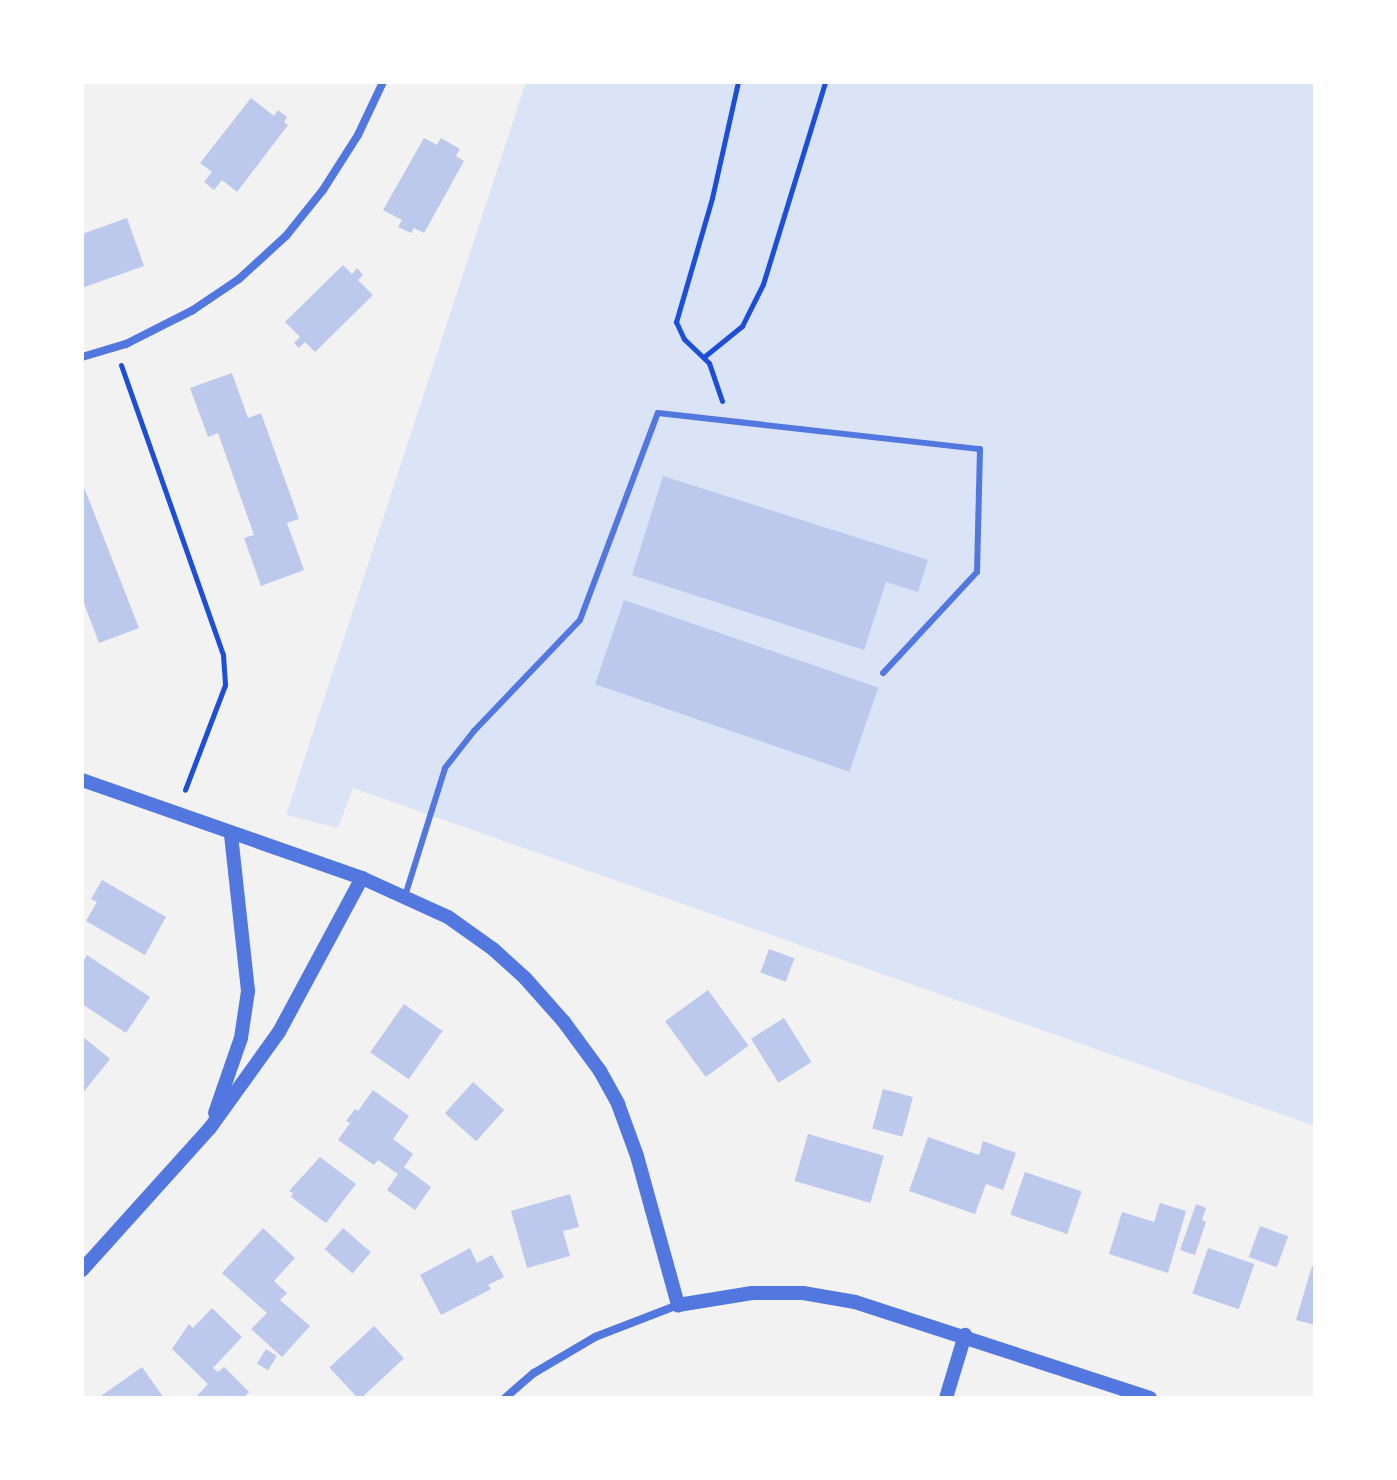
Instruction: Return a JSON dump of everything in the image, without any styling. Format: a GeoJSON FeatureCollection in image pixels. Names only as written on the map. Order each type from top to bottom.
{"type":"FeatureCollection","features":[{"type":"Feature","properties":{"kind":"street"},"geometry":{"type":"LineString","coordinates":[[82,357],[114,347],[193,310],[239,279],[286,236],[323,190],[358,135],[383,82]]}},
{"type":"Feature","properties":{"kind":"street"},"geometry":{"type":"LineString","coordinates":[[82,780],[231,835],[362,878],[448,917],[493,949],[525,978],[600,1071],[618,1104],[637,1156],[678,1305]]}},
{"type":"Feature","properties":{"kind":"street"},"geometry":{"type":"LineString","coordinates":[[210,1128],[241,1038],[248,991],[231,835]]}},
{"type":"Feature","properties":{"kind":"street"},"geometry":{"type":"LineString","coordinates":[[82,1270],[210,1128],[279,1032],[362,878]]}},
{"type":"Feature","properties":{"kind":"street"},"geometry":{"type":"LineString","coordinates":[[505,1398],[534,1373],[595,1337],[678,1305],[752,1293],[803,1293],[855,1302],[965,1335],[1150,1398]]}},
{"type":"Feature","properties":{"kind":"street"},"geometry":{"type":"LineString","coordinates":[[946,1398],[965,1335]]}},
{"type":"Feature","properties":{"kind":"lane"},"geometry":{"type":"LineString","coordinates":[[405,896],[445,768],[474,731],[580,620],[658,413],[980,449],[977,572],[883,673]]}},
{"type":"Feature","properties":{"kind":"path"},"geometry":{"type":"LineString","coordinates":[[728,421],[717,381],[705,356],[680,334],[676,315],[712,198],[738,82]]}},
{"type":"Feature","properties":{"kind":"path"},"geometry":{"type":"LineString","coordinates":[[705,356],[742,326],[763,284],[825,82]]}},
{"type":"Feature","properties":{"kind":"path"},"geometry":{"type":"LineString","coordinates":[[114,347],[223,655],[225,685],[176,814]]}},
{"type":"Feature","properties":{"kind":"shaded area"},"geometry":{"type":"Polygon","coordinates":[[[526,82],[1315,82],[1315,1126],[353,788],[338,828],[286,815],[526,82]]]}},
{"type":"Feature","properties":{"kind":"building"},"geometry":{"type":"Polygon","coordinates":[[[251,98],[274,116],[278,110],[287,117],[284,122],[288,125],[237,192],[222,180],[214,190],[204,182],[212,172],[200,163],[251,98]]]}},
{"type":"Feature","properties":{"kind":"building"},"geometry":{"type":"Polygon","coordinates":[[[424,138],[437,145],[441,138],[460,149],[456,156],[464,161],[424,233],[414,228],[411,233],[398,227],[402,220],[383,210],[424,138]]]}},
{"type":"Feature","properties":{"kind":"building"},"geometry":{"type":"Polygon","coordinates":[[[127,218],[144,266],[82,288],[82,234],[127,218]]]}},
{"type":"Feature","properties":{"kind":"building"},"geometry":{"type":"Polygon","coordinates":[[[343,265],[352,274],[357,268],[363,275],[358,280],[373,295],[315,352],[305,342],[299,348],[294,343],[300,337],[285,322],[343,265]]]}},
{"type":"Feature","properties":{"kind":"building"},"geometry":{"type":"Polygon","coordinates":[[[232,373],[248,418],[261,413],[299,519],[287,523],[304,570],[261,586],[244,538],[254,535],[218,433],[208,437],[190,388],[232,373]]]}},
{"type":"Feature","properties":{"kind":"building"},"geometry":{"type":"Polygon","coordinates":[[[663,476],[928,560],[918,592],[886,582],[864,650],[632,575],[663,476]]]}},
{"type":"Feature","properties":{"kind":"building"},"geometry":{"type":"Polygon","coordinates":[[[82,482],[139,628],[99,643],[82,598],[82,482]]]}},
{"type":"Feature","properties":{"kind":"building"},"geometry":{"type":"Polygon","coordinates":[[[624,600],[878,688],[849,772],[595,684],[624,600]]]}},
{"type":"Feature","properties":{"kind":"building"},"geometry":{"type":"Polygon","coordinates":[[[102,880],[166,917],[145,955],[86,921],[97,902],[91,899],[102,880]]]}},
{"type":"Feature","properties":{"kind":"building"},"geometry":{"type":"Polygon","coordinates":[[[769,949],[794,958],[786,982],[760,972],[769,949]]]}},
{"type":"Feature","properties":{"kind":"building"},"geometry":{"type":"Polygon","coordinates":[[[87,955],[150,997],[126,1033],[82,1004],[82,963],[87,955]]]}},
{"type":"Feature","properties":{"kind":"building"},"geometry":{"type":"Polygon","coordinates":[[[708,990],[749,1046],[706,1077],[665,1021],[708,990]]]}},
{"type":"Feature","properties":{"kind":"building"},"geometry":{"type":"Polygon","coordinates":[[[404,1004],[443,1031],[409,1079],[370,1052],[404,1004]]]}},
{"type":"Feature","properties":{"kind":"building"},"geometry":{"type":"Polygon","coordinates":[[[784,1018],[812,1062],[778,1083],[751,1039],[784,1018]]]}},
{"type":"Feature","properties":{"kind":"building"},"geometry":{"type":"Polygon","coordinates":[[[82,1036],[110,1059],[82,1094],[82,1036]]]}},
{"type":"Feature","properties":{"kind":"building"},"geometry":{"type":"Polygon","coordinates":[[[473,1082],[504,1110],[476,1141],[445,1113],[473,1082]]]}},
{"type":"Feature","properties":{"kind":"building"},"geometry":{"type":"Polygon","coordinates":[[[883,1089],[913,1097],[902,1137],[872,1129],[883,1089]]]}},
{"type":"Feature","properties":{"kind":"building"},"geometry":{"type":"Polygon","coordinates":[[[373,1090],[409,1116],[393,1139],[413,1154],[404,1167],[431,1187],[415,1210],[387,1190],[398,1174],[378,1160],[374,1165],[338,1140],[350,1123],[346,1121],[355,1109],[358,1111],[373,1090]]]}},
{"type":"Feature","properties":{"kind":"building"},"geometry":{"type":"Polygon","coordinates":[[[808,1134],[884,1156],[870,1203],[794,1181],[808,1134]]]}},
{"type":"Feature","properties":{"kind":"building"},"geometry":{"type":"Polygon","coordinates":[[[928,1137],[979,1155],[983,1141],[1016,1153],[1003,1190],[986,1184],[975,1214],[909,1191],[928,1137]]]}},
{"type":"Feature","properties":{"kind":"building"},"geometry":{"type":"Polygon","coordinates":[[[320,1157],[356,1184],[326,1223],[291,1197],[293,1193],[289,1191],[320,1157]]]}},
{"type":"Feature","properties":{"kind":"building"},"geometry":{"type":"Polygon","coordinates":[[[1025,1172],[1082,1192],[1067,1234],[1010,1215],[1025,1172]]]}},
{"type":"Feature","properties":{"kind":"building"},"geometry":{"type":"Polygon","coordinates":[[[570,1194],[579,1227],[563,1231],[570,1256],[527,1268],[511,1211],[570,1194]]]}},
{"type":"Feature","properties":{"kind":"building"},"geometry":{"type":"Polygon","coordinates":[[[1160,1203],[1186,1211],[1168,1273],[1109,1254],[1122,1212],[1154,1222],[1160,1203]]]}},
{"type":"Feature","properties":{"kind":"building"},"geometry":{"type":"Polygon","coordinates":[[[1196,1204],[1206,1208],[1202,1220],[1206,1222],[1195,1255],[1180,1250],[1196,1204]]]}},
{"type":"Feature","properties":{"kind":"building"},"geometry":{"type":"Polygon","coordinates":[[[1260,1226],[1288,1236],[1277,1267],[1249,1257],[1260,1226]]]}},
{"type":"Feature","properties":{"kind":"building"},"geometry":{"type":"Polygon","coordinates":[[[263,1228],[295,1258],[274,1281],[287,1293],[280,1300],[310,1326],[282,1357],[251,1329],[267,1313],[222,1273],[263,1228]]]}},
{"type":"Feature","properties":{"kind":"building"},"geometry":{"type":"Polygon","coordinates":[[[343,1228],[371,1252],[353,1273],[325,1249],[343,1228]]]}},
{"type":"Feature","properties":{"kind":"building"},"geometry":{"type":"Polygon","coordinates":[[[470,1248],[477,1263],[492,1255],[504,1277],[488,1285],[491,1289],[441,1315],[420,1275],[470,1248]]]}},
{"type":"Feature","properties":{"kind":"building"},"geometry":{"type":"Polygon","coordinates":[[[1208,1248],[1254,1264],[1239,1309],[1192,1293],[1208,1248]]]}},
{"type":"Feature","properties":{"kind":"building"},"geometry":{"type":"Polygon","coordinates":[[[1312,1266],[1315,1267],[1315,1325],[1296,1320],[1312,1266]]]}},
{"type":"Feature","properties":{"kind":"building"},"geometry":{"type":"Polygon","coordinates":[[[212,1308],[242,1337],[213,1368],[218,1372],[224,1367],[249,1392],[243,1398],[195,1398],[208,1384],[172,1349],[189,1324],[193,1328],[212,1308]]]}},
{"type":"Feature","properties":{"kind":"building"},"geometry":{"type":"Polygon","coordinates":[[[374,1326],[404,1358],[361,1398],[358,1398],[329,1368],[374,1326]]]}},
{"type":"Feature","properties":{"kind":"building"},"geometry":{"type":"Polygon","coordinates":[[[266,1349],[277,1356],[268,1370],[257,1363],[266,1349]]]}},
{"type":"Feature","properties":{"kind":"building"},"geometry":{"type":"Polygon","coordinates":[[[142,1367],[164,1398],[98,1398],[142,1367]]]}}]}
